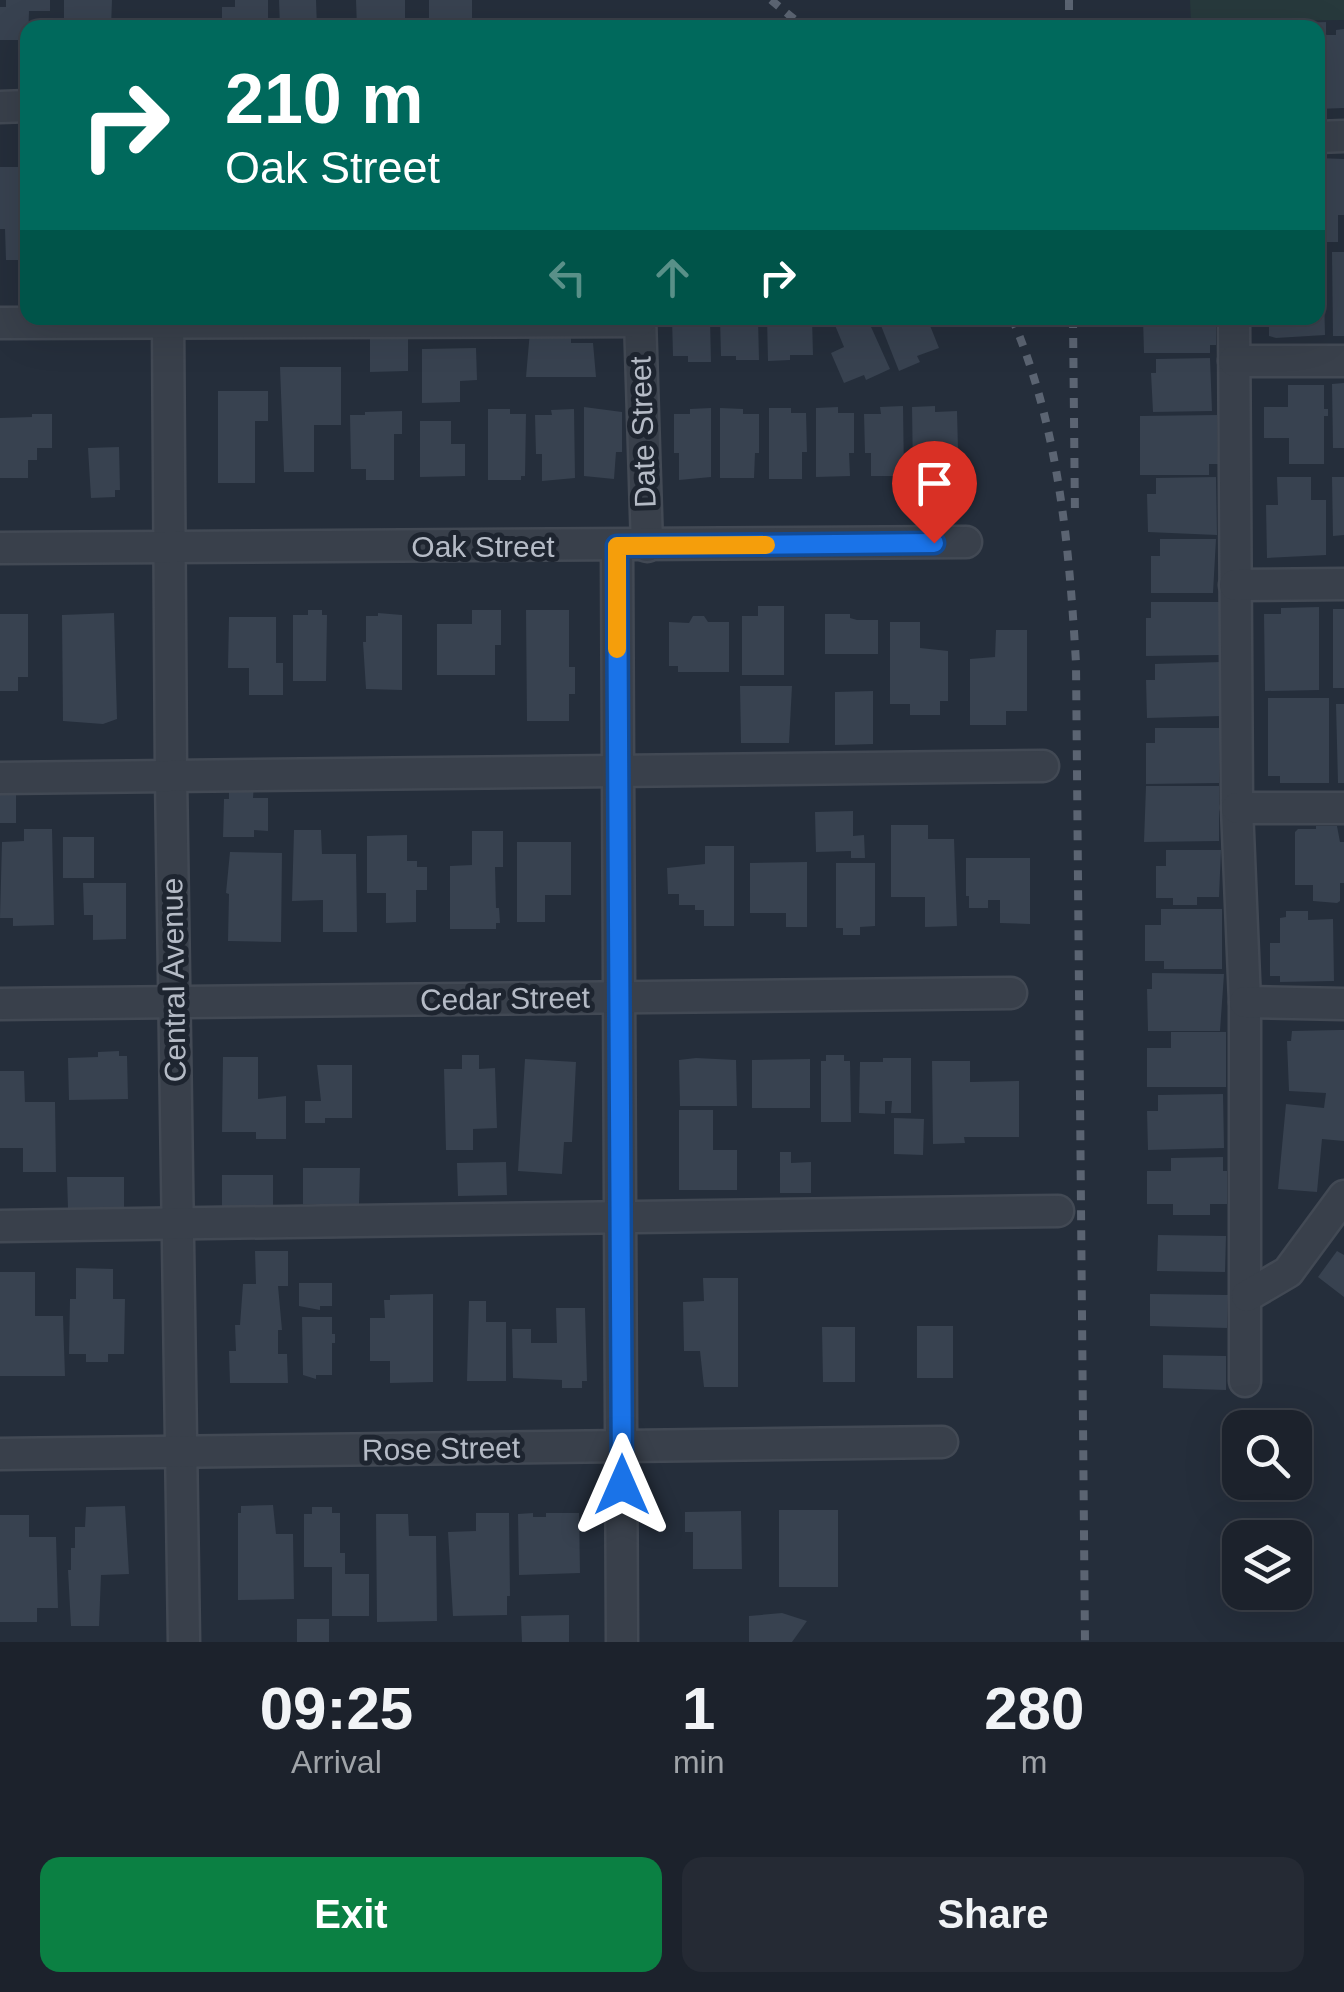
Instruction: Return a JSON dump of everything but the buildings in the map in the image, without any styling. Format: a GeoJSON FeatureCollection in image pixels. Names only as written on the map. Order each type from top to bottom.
{"type":"FeatureCollection","features":[{"type":"Feature","properties":{"kind":"street","name":"Central Avenue"},"geometry":{"type":"LineString","coordinates":[[168,325],[170,776],[184,1642]]}},
{"type":"Feature","properties":{"kind":"street","name":"Date Street"},"geometry":{"type":"LineString","coordinates":[[622,1642],[618,771],[632,546],[640,325]]}},
{"type":"Feature","properties":{"kind":"street"},"geometry":{"type":"LineString","coordinates":[[1234,325],[1237,808],[1245,1002],[1245,1382]]}},
{"type":"Feature","properties":{"kind":"street"},"geometry":{"type":"LineString","coordinates":[[1234,361],[1344,361]]}},
{"type":"Feature","properties":{"kind":"street","name":"Oak Street"},"geometry":{"type":"LineString","coordinates":[[0,548],[966,542]]}},
{"type":"Feature","properties":{"kind":"street"},"geometry":{"type":"LineString","coordinates":[[1235,585],[1344,584]]}},
{"type":"Feature","properties":{"kind":"street"},"geometry":{"type":"LineString","coordinates":[[0,778],[1043,766]]}},
{"type":"Feature","properties":{"kind":"street"},"geometry":{"type":"LineString","coordinates":[[1237,808],[1344,808]]}},
{"type":"Feature","properties":{"kind":"street","name":"Cedar Street"},"geometry":{"type":"LineString","coordinates":[[0,1004],[1011,994]]}},
{"type":"Feature","properties":{"kind":"street"},"geometry":{"type":"LineString","coordinates":[[1245,1002],[1344,1004]]}},
{"type":"Feature","properties":{"kind":"street"},"geometry":{"type":"LineString","coordinates":[[1247,1296],[1288,1272],[1344,1196]]}},
{"type":"Feature","properties":{"kind":"street"},"geometry":{"type":"LineString","coordinates":[[0,1226],[1058,1211]]}},
{"type":"Feature","properties":{"kind":"street","name":"Rose Street"},"geometry":{"type":"LineString","coordinates":[[0,1454],[942,1442]]}},
{"type":"Feature","properties":{"kind":"shaded area"},"geometry":{"type":"Polygon","coordinates":[[[1190,0],[1344,0],[1344,20],[1191,20],[1190,0]]]}},
{"type":"Feature","properties":{"kind":"railway"},"geometry":{"type":"LineString","coordinates":[[771,0],[795,20]]}},
{"type":"Feature","properties":{"kind":"railway"},"geometry":{"type":"LineString","coordinates":[[1069,0],[1069,20]]}},
{"type":"Feature","properties":{"kind":"railway"},"geometry":{"type":"LineString","coordinates":[[1015,325],[1041,401],[1059,488],[1076,663],[1085,1642]]}},
{"type":"Feature","properties":{"kind":"railway"},"geometry":{"type":"LineString","coordinates":[[1073,325],[1075,517]]}},
{"type":"Feature","properties":{"kind":"slow traffic"},"geometry":{"type":"LineString","coordinates":[[617,649],[617,546],[766,545]]}},
{"type":"Feature","properties":{"kind":"route"},"geometry":{"type":"LineString","coordinates":[[622,1485],[617,546],[934,543]]}}]}
